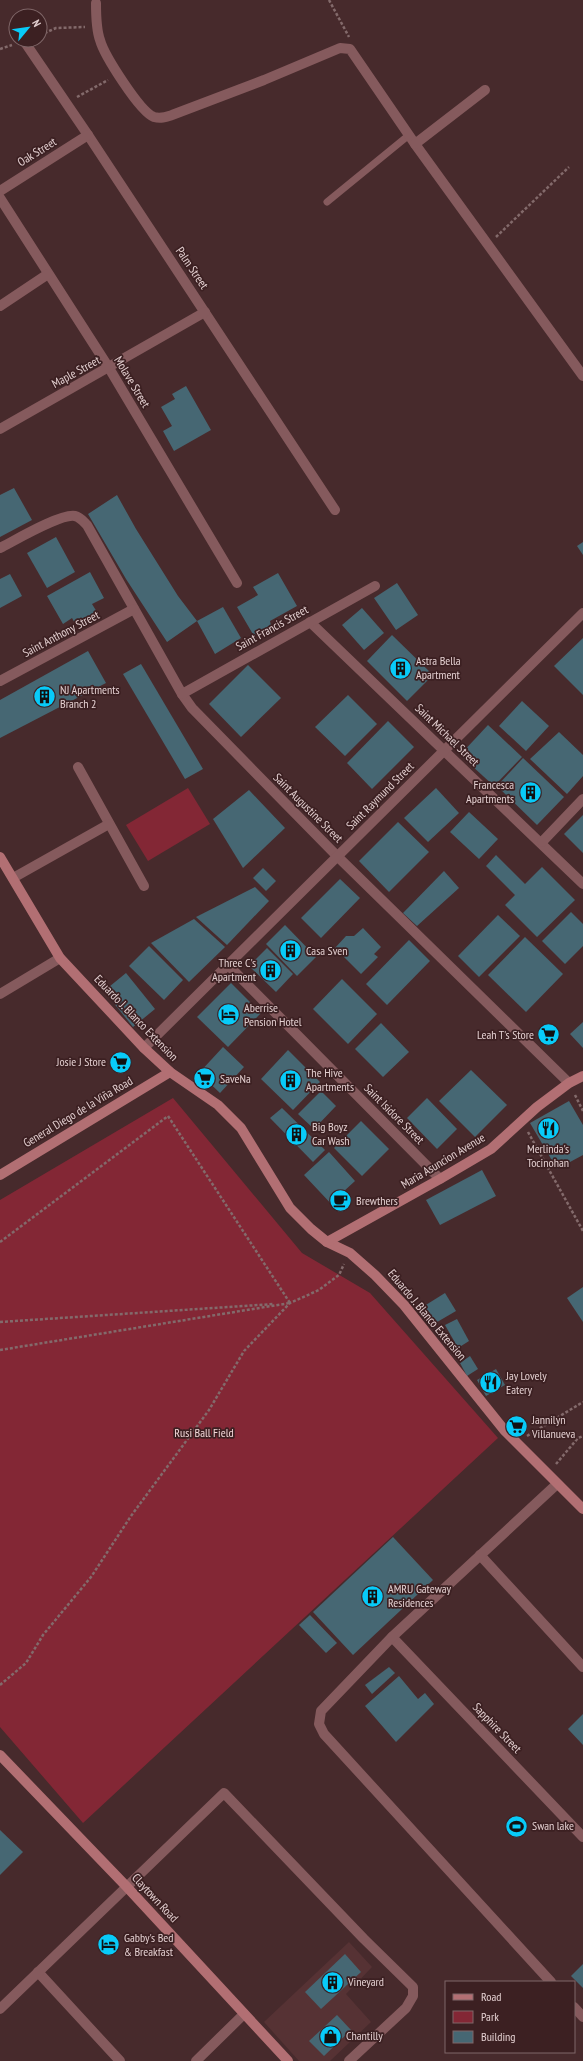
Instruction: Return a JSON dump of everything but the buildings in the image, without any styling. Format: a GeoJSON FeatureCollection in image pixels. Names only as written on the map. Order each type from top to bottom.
{"type":"FeatureCollection","features":[{"type":"Feature","properties":{"kind":"street"},"geometry":{"type":"LineString","coordinates":[[96,3],[100,40],[119,74],[147,113],[155,117],[163,118],[264,80],[340,48],[350,50],[487,245],[583,376]]}},
{"type":"Feature","properties":{"kind":"street","name":"Palm Street"},"geometry":{"type":"LineString","coordinates":[[28,48],[206,312],[335,510]]}},
{"type":"Feature","properties":{"kind":"street"},"geometry":{"type":"LineString","coordinates":[[412,140],[485,90]]}},
{"type":"Feature","properties":{"kind":"street","name":"Oak Street"},"geometry":{"type":"LineString","coordinates":[[0,191],[88,135]]}},
{"type":"Feature","properties":{"kind":"street","name":"Molave Street"},"geometry":{"type":"LineString","coordinates":[[0,198],[108,368],[237,583]]}},
{"type":"Feature","properties":{"kind":"street"},"geometry":{"type":"LineString","coordinates":[[0,306],[48,274]]}},
{"type":"Feature","properties":{"kind":"street","name":"Maple Street"},"geometry":{"type":"LineString","coordinates":[[0,429],[206,312]]}},
{"type":"Feature","properties":{"kind":"street","name":"Saint Augustine Street"},"geometry":{"type":"LineString","coordinates":[[0,548],[60,517],[75,516],[81,518],[87,525],[182,694],[203,720],[338,857],[569,1083]]}},
{"type":"Feature","properties":{"kind":"street","name":"Saint Francis Street"},"geometry":{"type":"LineString","coordinates":[[182,694],[374,586]]}},
{"type":"Feature","properties":{"kind":"street","name":"Saint Anthony Street"},"geometry":{"type":"LineString","coordinates":[[0,681],[134,609]]}},
{"type":"Feature","properties":{"kind":"street","name":"Saint Raymund Street"},"geometry":{"type":"LineString","coordinates":[[144,1048],[583,613]]}},
{"type":"Feature","properties":{"kind":"street","name":"Saint Michael Street"},"geometry":{"type":"LineString","coordinates":[[310,622],[542,842],[583,884]]}},
{"type":"Feature","properties":{"kind":"street"},"geometry":{"type":"LineString","coordinates":[[78,767],[144,886]]}},
{"type":"Feature","properties":{"kind":"street"},"geometry":{"type":"LineString","coordinates":[[542,842],[583,799]]}},
{"type":"Feature","properties":{"kind":"street"},"geometry":{"type":"LineString","coordinates":[[13,878],[109,824]]}},
{"type":"Feature","properties":{"kind":"street","name":"Eduardo J. Blanco Extension"},"geometry":{"type":"LineString","coordinates":[[2,863],[13,878],[60,958],[144,1048],[170,1072],[218,1105],[242,1128],[290,1208],[311,1229],[327,1242],[350,1253],[375,1275],[404,1306],[516,1442],[583,1509]]}},
{"type":"Feature","properties":{"kind":"street"},"geometry":{"type":"LineString","coordinates":[[0,994],[60,958]]}},
{"type":"Feature","properties":{"kind":"street","name":"Saint Isidore Street"},"geometry":{"type":"LineString","coordinates":[[228,965],[440,1179]]}},
{"type":"Feature","properties":{"kind":"street","name":"General Diego de la Viña Road"},"geometry":{"type":"LineString","coordinates":[[0,1175],[170,1072]]}},
{"type":"Feature","properties":{"kind":"street","name":"Maria Asuncion Avenue"},"geometry":{"type":"LineString","coordinates":[[327,1242],[491,1149],[537,1107],[569,1083],[583,1076]]}},
{"type":"Feature","properties":{"kind":"street"},"geometry":{"type":"LineString","coordinates":[[550,1981],[324,1734],[318,1724],[321,1711],[392,1637],[557,1484]]}},
{"type":"Feature","properties":{"kind":"street"},"geometry":{"type":"LineString","coordinates":[[480,1555],[583,1667]]}},
{"type":"Feature","properties":{"kind":"street","name":"Sapphire Street"},"geometry":{"type":"LineString","coordinates":[[392,1637],[583,1837]]}},
{"type":"Feature","properties":{"kind":"street","name":"Claytown Road"},"geometry":{"type":"LineString","coordinates":[[0,1755],[126,1886],[288,2061]]}},
{"type":"Feature","properties":{"kind":"street"},"geometry":{"type":"LineString","coordinates":[[0,2009],[224,1793],[364,1939],[413,1987],[413,1996],[406,2008],[349,2061]]}},
{"type":"Feature","properties":{"kind":"street"},"geometry":{"type":"LineString","coordinates":[[38,1972],[120,2061]]}},
{"type":"Feature","properties":{"kind":"street"},"geometry":{"type":"LineString","coordinates":[[575,2008],[583,2017]]}},
{"type":"Feature","properties":{"kind":"street"},"geometry":{"type":"LineString","coordinates":[[196,2061],[244,2014]]}},
{"type":"Feature","properties":{"kind":"lane"},"geometry":{"type":"LineString","coordinates":[[327,202],[412,140]]}},
{"type":"Feature","properties":{"kind":"path"},"geometry":{"type":"LineString","coordinates":[[329,0],[349,35],[350,50]]}},
{"type":"Feature","properties":{"kind":"path"},"geometry":{"type":"LineString","coordinates":[[48,32],[56,28],[98,27]]}},
{"type":"Feature","properties":{"kind":"path"},"geometry":{"type":"LineString","coordinates":[[66,103],[119,74]]}},
{"type":"Feature","properties":{"kind":"path"},"geometry":{"type":"LineString","coordinates":[[487,245],[569,167]]}},
{"type":"Feature","properties":{"kind":"path"},"geometry":{"type":"LineString","coordinates":[[569,1083],[583,1111]]}},
{"type":"Feature","properties":{"kind":"path"},"geometry":{"type":"LineString","coordinates":[[0,1242],[168,1116],[290,1303]]}},
{"type":"Feature","properties":{"kind":"path"},"geometry":{"type":"LineString","coordinates":[[522,1121],[583,1231]]}},
{"type":"Feature","properties":{"kind":"path"},"geometry":{"type":"LineString","coordinates":[[0,1350],[290,1303],[319,1290],[339,1275],[350,1253]]}},
{"type":"Feature","properties":{"kind":"path"},"geometry":{"type":"LineString","coordinates":[[0,1322],[290,1303]]}},
{"type":"Feature","properties":{"kind":"path"},"geometry":{"type":"LineString","coordinates":[[0,1685],[26,1663],[43,1635],[91,1577],[131,1516],[208,1410],[244,1351],[290,1303]]}},
{"type":"Feature","properties":{"kind":"path"},"geometry":{"type":"LineString","coordinates":[[516,1442],[583,1402]]}},
{"type":"Feature","properties":{"kind":"path"},"geometry":{"type":"LineString","coordinates":[[547,1473],[578,1438],[583,1436]]}},
{"type":"Feature","properties":{"kind":"shaded area"},"geometry":{"type":"Polygon","coordinates":[[[349,1942],[372,1967],[346,1994],[371,2022],[330,2061],[299,2061],[264,2022],[349,1942]]]}},
{"type":"Feature","properties":{"kind":"green space"},"geometry":{"type":"Polygon","coordinates":[[[188,788],[210,824],[148,861],[126,825],[188,788]]]}},
{"type":"Feature","properties":{"kind":"green space","name":"Rusi Ball Field"},"geometry":{"type":"Polygon","coordinates":[[[173,1098],[302,1253],[370,1293],[498,1438],[83,1823],[0,1727],[0,1200],[173,1098]]]}},
{"type":"Feature","properties":{"kind":"place","name":"Astra Bella Apartment"},"geometry":{"type":"Point","coordinates":[400,668]}},
{"type":"Feature","properties":{"kind":"place","name":"NJ Apartments Branch 2"},"geometry":{"type":"Point","coordinates":[44,697]}},
{"type":"Feature","properties":{"kind":"place","name":"Francesca Apartments"},"geometry":{"type":"Point","coordinates":[530,792]}},
{"type":"Feature","properties":{"kind":"place","name":"Casa Sven"},"geometry":{"type":"Point","coordinates":[291,951]}},
{"type":"Feature","properties":{"kind":"place","name":"Three C's Apartment"},"geometry":{"type":"Point","coordinates":[271,970]}},
{"type":"Feature","properties":{"kind":"place","name":"Aberrise Pension Hotel"},"geometry":{"type":"Point","coordinates":[229,1015]}},
{"type":"Feature","properties":{"kind":"place","name":"Leah T's Store"},"geometry":{"type":"Point","coordinates":[549,1035]}},
{"type":"Feature","properties":{"kind":"place","name":"Josie J Store"},"geometry":{"type":"Point","coordinates":[121,1062]}},
{"type":"Feature","properties":{"kind":"place","name":"SaveNa"},"geometry":{"type":"Point","coordinates":[204,1079]}},
{"type":"Feature","properties":{"kind":"place","name":"The Hive Apartments"},"geometry":{"type":"Point","coordinates":[290,1080]}},
{"type":"Feature","properties":{"kind":"place","name":"Merlinda's Tocinohan"},"geometry":{"type":"Point","coordinates":[548,1128]}},
{"type":"Feature","properties":{"kind":"place","name":"Big Boyz Car Wash"},"geometry":{"type":"Point","coordinates":[297,1134]}},
{"type":"Feature","properties":{"kind":"place","name":"Brewthers"},"geometry":{"type":"Point","coordinates":[340,1201]}},
{"type":"Feature","properties":{"kind":"place","name":"Jay Lovely Eatery"},"geometry":{"type":"Point","coordinates":[491,1383]}},
{"type":"Feature","properties":{"kind":"place","name":"Jannilyn Villanueva"},"geometry":{"type":"Point","coordinates":[517,1427]}},
{"type":"Feature","properties":{"kind":"place","name":"AMRU Gateway Residences"},"geometry":{"type":"Point","coordinates":[373,1596]}},
{"type":"Feature","properties":{"kind":"place","name":"Swan lake"},"geometry":{"type":"Point","coordinates":[516,1826]}},
{"type":"Feature","properties":{"kind":"place","name":"Gabby's Bed & Breakfast"},"geometry":{"type":"Point","coordinates":[108,1945]}},
{"type":"Feature","properties":{"kind":"place","name":"Vineyard"},"geometry":{"type":"Point","coordinates":[333,1982]}},
{"type":"Feature","properties":{"kind":"place","name":"Chantilly"},"geometry":{"type":"Point","coordinates":[330,2036]}}]}
